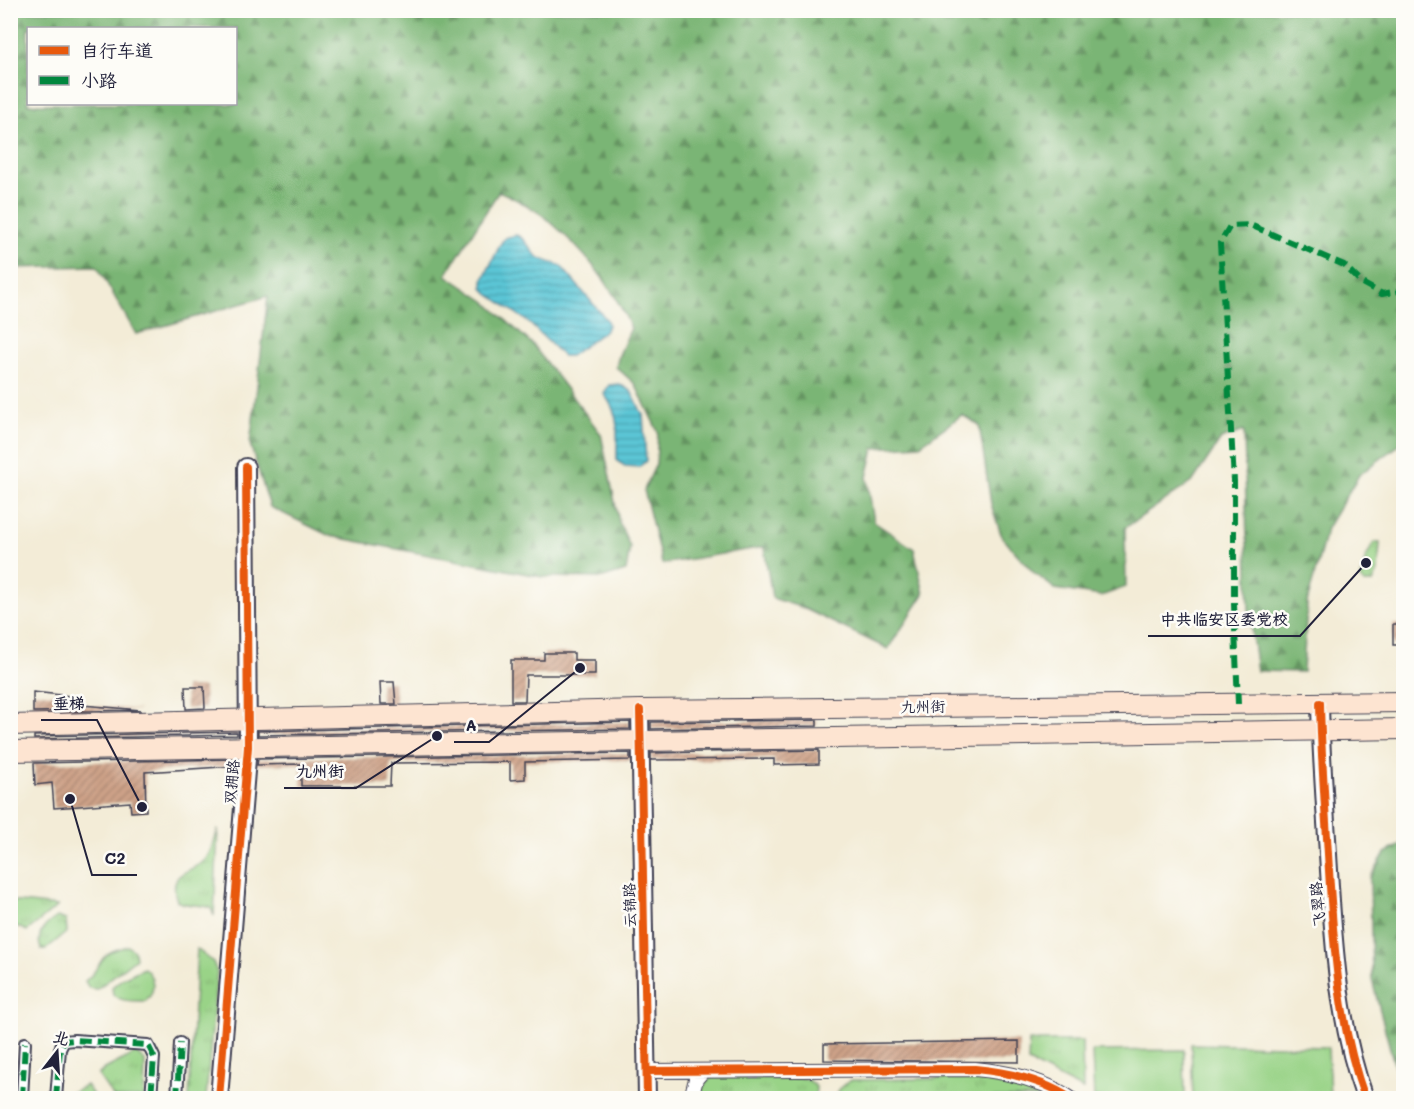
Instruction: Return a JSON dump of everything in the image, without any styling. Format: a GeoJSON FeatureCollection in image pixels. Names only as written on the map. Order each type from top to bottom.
{"type":"FeatureCollection","features":[{"type":"Feature","properties":{"kind":"main road","name":"九州街"},"geometry":{"type":"LineString","coordinates":[[10,724],[640,710],[1404,702]]}},
{"type":"Feature","properties":{"kind":"main road","name":"九州街"},"geometry":{"type":"LineString","coordinates":[[10,751],[1404,729]]}},
{"type":"Feature","properties":{"kind":"street","name":"双拥路"},"geometry":{"type":"LineString","coordinates":[[219,1098],[248,747],[246,467]]}},
{"type":"Feature","properties":{"kind":"street","name":"飞翠路"},"geometry":{"type":"LineString","coordinates":[[1320,703],[1330,889],[1337,968],[1344,1025],[1365,1098]]}},
{"type":"Feature","properties":{"kind":"street","name":"云锦路"},"geometry":{"type":"LineString","coordinates":[[640,710],[647,1098]]}},
{"type":"Feature","properties":{"kind":"street"},"geometry":{"type":"LineString","coordinates":[[56,1098],[60,1049],[64,1041],[74,1040],[148,1045],[154,1057],[151,1098]]}},
{"type":"Feature","properties":{"kind":"street"},"geometry":{"type":"LineString","coordinates":[[21,1098],[25,1043]]}},
{"type":"Feature","properties":{"kind":"street"},"geometry":{"type":"LineString","coordinates":[[177,1098],[180,1043]]}},
{"type":"Feature","properties":{"kind":"street"},"geometry":{"type":"LineString","coordinates":[[647,1071],[975,1069],[1005,1072],[1030,1079],[1070,1098]]}},
{"type":"Feature","properties":{"kind":"street"},"geometry":{"type":"LineString","coordinates":[[682,1071],[688,1080],[691,1096]]}},
{"type":"Feature","properties":{"kind":"street"},"geometry":{"type":"LineString","coordinates":[[691,1096],[696,1079],[703,1071]]}},
{"type":"Feature","properties":{"kind":"green space"},"geometry":{"type":"Polygon","coordinates":[[[10,11],[1403,11],[1403,442],[1359,475],[1327,528],[1307,603],[1303,672],[1257,671],[1249,613],[1244,431],[1221,439],[1193,481],[1125,528],[1126,587],[1101,596],[1055,589],[1033,572],[1002,537],[991,504],[979,425],[962,415],[920,445],[874,448],[867,477],[874,522],[914,549],[924,594],[888,649],[803,608],[772,598],[764,547],[662,564],[644,490],[656,464],[658,432],[635,384],[616,367],[631,328],[606,283],[573,243],[542,215],[499,191],[446,275],[485,301],[532,344],[601,434],[619,522],[630,547],[626,571],[603,578],[543,577],[330,536],[270,507],[250,444],[268,296],[136,334],[97,266],[11,268],[10,11]]]}},
{"type":"Feature","properties":{"kind":"green space"},"geometry":{"type":"Polygon","coordinates":[[[1374,542],[1380,543],[1378,571],[1373,583],[1364,583],[1361,579],[1365,560],[1374,542]]]}},
{"type":"Feature","properties":{"kind":"green space"},"geometry":{"type":"Polygon","coordinates":[[[218,829],[214,916],[211,908],[177,901],[175,884],[181,874],[205,860],[218,829]]]}},
{"type":"Feature","properties":{"kind":"green space"},"geometry":{"type":"Polygon","coordinates":[[[1402,844],[1404,846],[1403,1098],[1372,980],[1370,878],[1385,853],[1402,844]]]}},
{"type":"Feature","properties":{"kind":"green space"},"geometry":{"type":"Polygon","coordinates":[[[10,902],[58,906],[27,931],[11,924],[10,902]]]}},
{"type":"Feature","properties":{"kind":"green space"},"geometry":{"type":"Polygon","coordinates":[[[57,917],[66,920],[67,932],[46,949],[41,949],[39,939],[42,930],[57,917]]]}},
{"type":"Feature","properties":{"kind":"green space"},"geometry":{"type":"Polygon","coordinates":[[[128,946],[135,952],[136,958],[97,989],[89,988],[85,981],[105,956],[128,946]]]}},
{"type":"Feature","properties":{"kind":"green space"},"geometry":{"type":"Polygon","coordinates":[[[197,949],[213,962],[217,972],[206,1098],[189,1098],[197,949]]]}},
{"type":"Feature","properties":{"kind":"green space"},"geometry":{"type":"Polygon","coordinates":[[[144,968],[153,984],[153,989],[146,1001],[124,1000],[113,995],[112,987],[123,978],[144,968]]]}},
{"type":"Feature","properties":{"kind":"green space"},"geometry":{"type":"Polygon","coordinates":[[[1029,1041],[1082,1041],[1083,1090],[1028,1062],[1029,1041]]]}},
{"type":"Feature","properties":{"kind":"green space"},"geometry":{"type":"Polygon","coordinates":[[[1191,1044],[1328,1047],[1330,1098],[1193,1098],[1191,1044]]]}},
{"type":"Feature","properties":{"kind":"green space"},"geometry":{"type":"Polygon","coordinates":[[[1184,1050],[1185,1098],[1094,1098],[1092,1051],[1184,1050]]]}},
{"type":"Feature","properties":{"kind":"green space"},"geometry":{"type":"Polygon","coordinates":[[[136,1053],[145,1061],[144,1098],[114,1098],[98,1075],[136,1053]]]}},
{"type":"Feature","properties":{"kind":"green space"},"geometry":{"type":"Polygon","coordinates":[[[712,1077],[803,1078],[816,1087],[815,1098],[699,1098],[705,1083],[712,1077]]]}},
{"type":"Feature","properties":{"kind":"green space"},"geometry":{"type":"Polygon","coordinates":[[[983,1078],[1016,1084],[1047,1098],[837,1098],[840,1089],[852,1080],[983,1078]]]}},
{"type":"Feature","properties":{"kind":"green space"},"geometry":{"type":"Polygon","coordinates":[[[86,1085],[95,1098],[66,1098],[66,1095],[86,1085]]]}},
{"type":"Feature","properties":{"kind":"water"},"geometry":{"type":"Polygon","coordinates":[[[516,235],[539,258],[560,265],[607,320],[606,330],[570,356],[563,356],[527,321],[483,288],[483,280],[501,243],[505,238],[516,235]]]}},
{"type":"Feature","properties":{"kind":"water"},"geometry":{"type":"Polygon","coordinates":[[[619,384],[631,391],[643,415],[646,461],[639,467],[625,466],[617,461],[616,418],[604,394],[609,385],[619,384]]]}},
{"type":"Feature","properties":{"kind":"building"},"geometry":{"type":"Polygon","coordinates":[[[1393,624],[1404,624],[1404,645],[1393,645],[1393,624]]]}},
{"type":"Feature","properties":{"kind":"building"},"geometry":{"type":"Polygon","coordinates":[[[544,653],[574,653],[574,660],[595,660],[595,675],[526,675],[525,701],[511,701],[511,660],[544,660],[544,653]]]}},
{"type":"Feature","properties":{"kind":"building"},"geometry":{"type":"Polygon","coordinates":[[[380,682],[394,682],[396,704],[381,704],[380,682]]]}},
{"type":"Feature","properties":{"kind":"building"},"geometry":{"type":"Polygon","coordinates":[[[185,687],[204,687],[205,708],[186,709],[185,687]]]}},
{"type":"Feature","properties":{"kind":"building"},"geometry":{"type":"Polygon","coordinates":[[[33,692],[70,696],[70,704],[141,710],[33,712],[33,692]]]}},
{"type":"Feature","properties":{"kind":"building"},"geometry":{"type":"Polygon","coordinates":[[[817,720],[817,726],[651,729],[651,722],[817,720]]]}},
{"type":"Feature","properties":{"kind":"building"},"geometry":{"type":"Polygon","coordinates":[[[630,722],[630,729],[258,735],[258,731],[630,722]]]}},
{"type":"Feature","properties":{"kind":"building"},"geometry":{"type":"Polygon","coordinates":[[[237,732],[237,735],[34,739],[34,736],[237,732]]]}},
{"type":"Feature","properties":{"kind":"building"},"geometry":{"type":"Polygon","coordinates":[[[819,750],[819,764],[774,765],[774,759],[651,760],[651,753],[819,750]]]}},
{"type":"Feature","properties":{"kind":"building"},"geometry":{"type":"Polygon","coordinates":[[[630,753],[630,760],[525,762],[525,779],[510,780],[510,762],[391,763],[390,786],[301,786],[301,764],[257,765],[258,759],[630,753]]]}},
{"type":"Feature","properties":{"kind":"building"},"geometry":{"type":"Polygon","coordinates":[[[236,759],[236,766],[145,772],[146,811],[131,812],[130,802],[54,808],[52,783],[35,785],[34,763],[236,759]]]}},
{"type":"Feature","properties":{"kind":"building"},"geometry":{"type":"Polygon","coordinates":[[[1019,1041],[1019,1062],[824,1060],[824,1044],[1019,1041]]]}},
{"type":"Feature","properties":{"kind":"marked path"},"geometry":{"type":"LineString","coordinates":[[1238,704],[1234,604],[1234,481],[1220,243],[1230,226],[1250,225],[1344,265],[1362,283],[1382,294],[1404,290]]}},
{"type":"Feature","properties":{"kind":"marked path"},"geometry":{"type":"LineString","coordinates":[[56,1098],[60,1049],[64,1041],[74,1040],[148,1045],[154,1057],[151,1098]]}},
{"type":"Feature","properties":{"kind":"marked path"},"geometry":{"type":"LineString","coordinates":[[22,1098],[25,1043]]}},
{"type":"Feature","properties":{"kind":"marked path"},"geometry":{"type":"LineString","coordinates":[[177,1098],[180,1043]]}},
{"type":"Feature","properties":{"kind":"cycle path"},"geometry":{"type":"LineString","coordinates":[[219,1098],[248,747],[246,467]]}},
{"type":"Feature","properties":{"kind":"cycle path"},"geometry":{"type":"LineString","coordinates":[[1320,703],[1330,885],[1338,978],[1348,1039],[1365,1098]]}},
{"type":"Feature","properties":{"kind":"cycle path"},"geometry":{"type":"LineString","coordinates":[[640,710],[647,1098]]}},
{"type":"Feature","properties":{"kind":"cycle path"},"geometry":{"type":"LineString","coordinates":[[647,1071],[975,1069],[1024,1078],[1048,1086],[1070,1098]]}},
{"type":"Feature","properties":{"kind":"place","name":"中共临安区委党校"},"geometry":{"type":"Point","coordinates":[1366,563]}},
{"type":"Feature","properties":{"kind":"place","name":"A"},"geometry":{"type":"Point","coordinates":[580,668]}},
{"type":"Feature","properties":{"kind":"place","name":"九州街"},"geometry":{"type":"Point","coordinates":[437,736]}},
{"type":"Feature","properties":{"kind":"place","name":"C2"},"geometry":{"type":"Point","coordinates":[70,799]}},
{"type":"Feature","properties":{"kind":"place","name":"垂梯"},"geometry":{"type":"Point","coordinates":[142,807]}}]}
